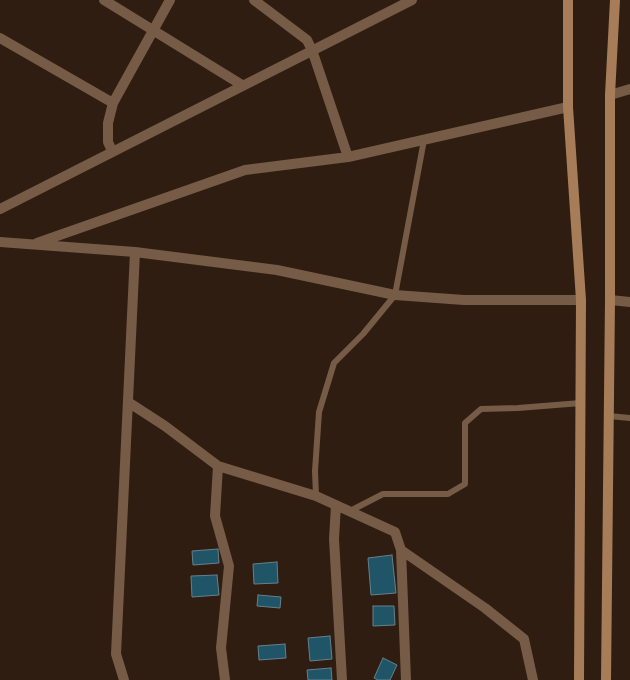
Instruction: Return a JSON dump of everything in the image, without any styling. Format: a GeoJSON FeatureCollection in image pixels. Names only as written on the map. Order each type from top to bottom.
{"type":"FeatureCollection","features":[{"type":"Feature","properties":{"kind":"main road"},"geometry":{"type":"LineString","coordinates":[[568,0],[568,107],[581,300],[579,680]]}},
{"type":"Feature","properties":{"kind":"main road"},"geometry":{"type":"LineString","coordinates":[[606,680],[610,300],[610,95],[615,0]]}},
{"type":"Feature","properties":{"kind":"street"},"geometry":{"type":"LineString","coordinates":[[104,0],[242,85]]}},
{"type":"Feature","properties":{"kind":"street"},"geometry":{"type":"LineString","coordinates":[[112,150],[108,142],[108,123],[113,103],[170,0]]}},
{"type":"Feature","properties":{"kind":"street"},"geometry":{"type":"LineString","coordinates":[[254,0],[307,40],[312,50],[348,157]]}},
{"type":"Feature","properties":{"kind":"street"},"geometry":{"type":"LineString","coordinates":[[0,208],[112,150],[412,0]]}},
{"type":"Feature","properties":{"kind":"street"},"geometry":{"type":"LineString","coordinates":[[0,38],[113,103]]}},
{"type":"Feature","properties":{"kind":"street"},"geometry":{"type":"LineString","coordinates":[[610,95],[630,89]]}},
{"type":"Feature","properties":{"kind":"street"},"geometry":{"type":"LineString","coordinates":[[33,244],[245,170],[348,157],[568,107]]}},
{"type":"Feature","properties":{"kind":"street"},"geometry":{"type":"LineString","coordinates":[[0,242],[135,252],[277,270],[395,295],[464,300],[581,300]]}},
{"type":"Feature","properties":{"kind":"street"},"geometry":{"type":"LineString","coordinates":[[124,680],[116,654],[135,252]]}},
{"type":"Feature","properties":{"kind":"street"},"geometry":{"type":"LineString","coordinates":[[610,300],[630,302]]}},
{"type":"Feature","properties":{"kind":"street"},"geometry":{"type":"LineString","coordinates":[[128,402],[165,426],[218,466],[316,496],[395,532],[401,550],[406,680]]}},
{"type":"Feature","properties":{"kind":"street"},"geometry":{"type":"LineString","coordinates":[[218,466],[215,516],[229,566],[221,648],[225,680]]}},
{"type":"Feature","properties":{"kind":"street"},"geometry":{"type":"LineString","coordinates":[[336,505],[334,539],[342,680]]}},
{"type":"Feature","properties":{"kind":"street"},"geometry":{"type":"LineString","coordinates":[[401,550],[485,608],[524,639],[533,680]]}},
{"type":"Feature","properties":{"kind":"lane"},"geometry":{"type":"LineString","coordinates":[[316,496],[315,471],[319,412],[334,363],[363,334],[395,295],[424,140]]}},
{"type":"Feature","properties":{"kind":"lane"},"geometry":{"type":"LineString","coordinates":[[350,511],[383,494],[448,494],[465,484],[465,423],[481,409],[518,408],[580,403]]}},
{"type":"Feature","properties":{"kind":"lane"},"geometry":{"type":"LineString","coordinates":[[609,416],[630,418]]}},
{"type":"Feature","properties":{"kind":"building"},"geometry":{"type":"Polygon","coordinates":[[[218,549],[219,563],[193,565],[192,551],[218,549]]]}},
{"type":"Feature","properties":{"kind":"building"},"geometry":{"type":"Polygon","coordinates":[[[392,555],[396,593],[371,595],[368,558],[392,555]]]}},
{"type":"Feature","properties":{"kind":"building"},"geometry":{"type":"Polygon","coordinates":[[[277,562],[278,583],[254,584],[253,564],[277,562]]]}},
{"type":"Feature","properties":{"kind":"building"},"geometry":{"type":"Polygon","coordinates":[[[217,575],[219,595],[192,597],[191,576],[217,575]]]}},
{"type":"Feature","properties":{"kind":"building"},"geometry":{"type":"Polygon","coordinates":[[[258,595],[281,597],[280,608],[257,606],[258,595]]]}},
{"type":"Feature","properties":{"kind":"building"},"geometry":{"type":"Polygon","coordinates":[[[373,606],[394,606],[395,625],[373,626],[373,606]]]}},
{"type":"Feature","properties":{"kind":"building"},"geometry":{"type":"Polygon","coordinates":[[[330,636],[332,659],[310,661],[308,638],[330,636]]]}},
{"type":"Feature","properties":{"kind":"building"},"geometry":{"type":"Polygon","coordinates":[[[285,644],[286,658],[259,660],[258,646],[285,644]]]}},
{"type":"Feature","properties":{"kind":"building"},"geometry":{"type":"Polygon","coordinates":[[[383,658],[397,665],[390,680],[378,680],[374,678],[383,658]]]}},
{"type":"Feature","properties":{"kind":"building"},"geometry":{"type":"Polygon","coordinates":[[[331,668],[332,680],[308,680],[307,670],[331,668]]]}}]}
